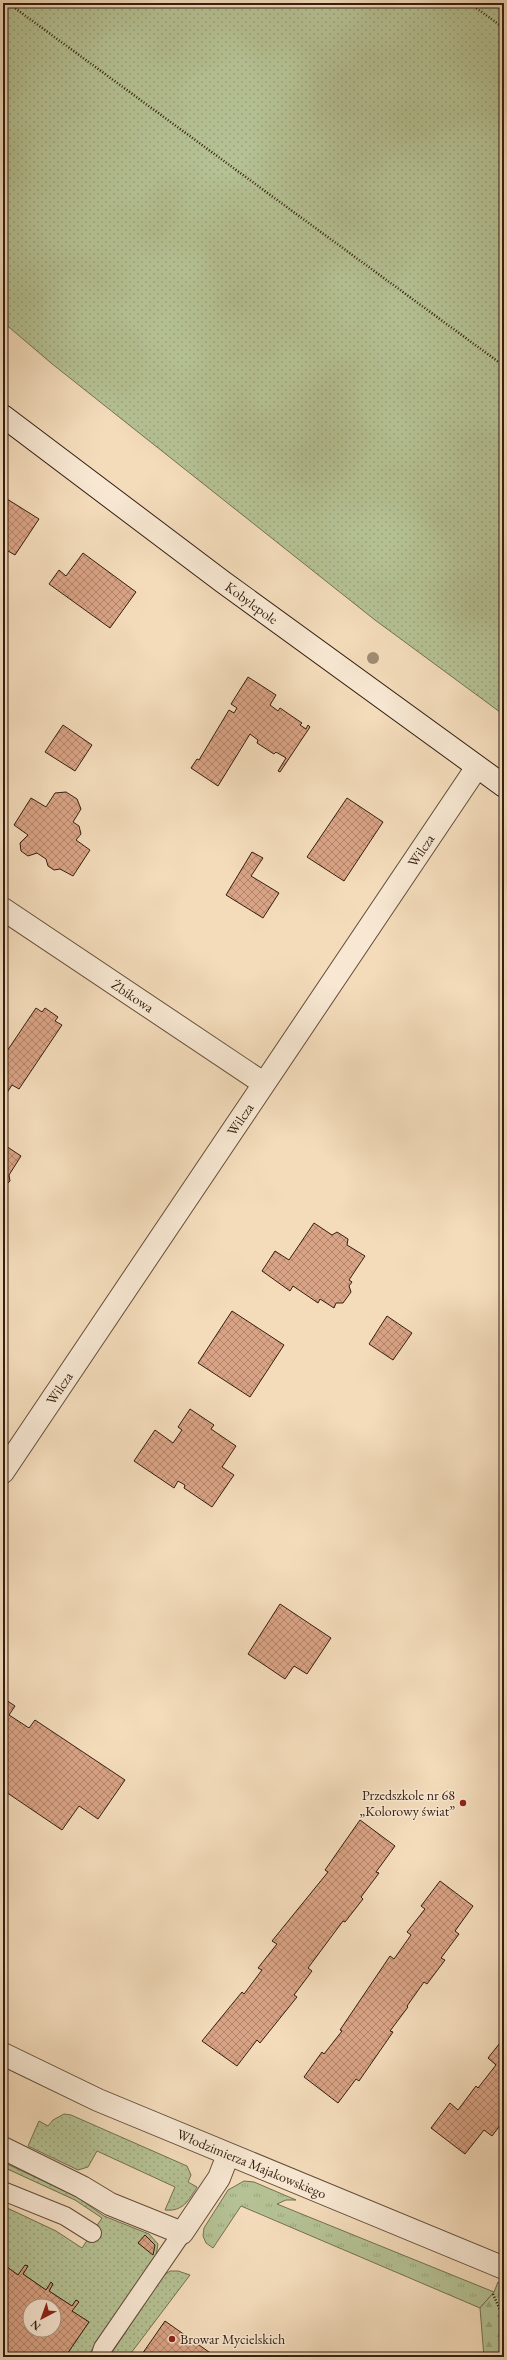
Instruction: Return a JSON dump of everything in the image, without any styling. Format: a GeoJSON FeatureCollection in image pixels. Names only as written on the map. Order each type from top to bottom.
{"type":"FeatureCollection","features":[{"type":"Feature","properties":{"kind":"street","name":"Kobylepole"},"geometry":{"type":"LineString","coordinates":[[3,416],[217,577],[504,786]]}},
{"type":"Feature","properties":{"kind":"street","name":"Wilcza"},"geometry":{"type":"LineString","coordinates":[[3,1472],[477,766]]}},
{"type":"Feature","properties":{"kind":"street","name":"Żbikowa"},"geometry":{"type":"LineString","coordinates":[[3,909],[264,1083]]}},
{"type":"Feature","properties":{"kind":"street","name":"Włodzimierza Majakowskiego"},"geometry":{"type":"LineString","coordinates":[[3,2054],[98,2100],[504,2268]]}},
{"type":"Feature","properties":{"kind":"street"},"geometry":{"type":"LineString","coordinates":[[3,2148],[82,2187],[110,2204],[182,2233],[219,2178],[228,2155]]}},
{"type":"Feature","properties":{"kind":"lane"},"geometry":{"type":"LineString","coordinates":[[3,2191],[65,2216],[92,2233]]}},
{"type":"Feature","properties":{"kind":"lane"},"geometry":{"type":"LineString","coordinates":[[100,2357],[103,2348],[182,2233]]}},
{"type":"Feature","properties":{"kind":"path"},"geometry":{"type":"LineString","coordinates":[[8,3],[504,366]]}},
{"type":"Feature","properties":{"kind":"path"},"geometry":{"type":"LineString","coordinates":[[469,3],[504,28]]}},
{"type":"Feature","properties":{"kind":"path"},"geometry":{"type":"LineString","coordinates":[[491,2290],[504,2319],[504,2344]]}},
{"type":"Feature","properties":{"kind":"green space"},"geometry":{"type":"Polygon","coordinates":[[[3,3],[504,3],[504,715],[375,620],[51,363],[3,322],[3,3]]]}},
{"type":"Feature","properties":{"kind":"green space"},"geometry":{"type":"Polygon","coordinates":[[[64,2114],[71,2115],[187,2166],[191,2175],[188,2182],[197,2187],[188,2201],[181,2207],[165,2210],[175,2187],[97,2151],[88,2167],[78,2170],[28,2146],[39,2121],[48,2126],[53,2120],[64,2114]]]}},
{"type":"Feature","properties":{"kind":"green space"},"geometry":{"type":"Polygon","coordinates":[[[3,2162],[77,2197],[104,2216],[149,2234],[158,2244],[156,2256],[87,2357],[65,2357],[89,2322],[72,2311],[78,2301],[76,2300],[72,2306],[62,2298],[49,2291],[53,2284],[51,2283],[46,2290],[23,2274],[28,2266],[26,2265],[18,2275],[3,2264],[3,2206],[56,2231],[82,2248],[102,2218],[75,2200],[3,2167],[3,2162]]]}},
{"type":"Feature","properties":{"kind":"green space"},"geometry":{"type":"Polygon","coordinates":[[[244,2181],[254,2182],[296,2200],[286,2200],[277,2204],[494,2292],[480,2308],[241,2206],[213,2248],[206,2243],[203,2236],[204,2228],[228,2190],[244,2181]]]}},
{"type":"Feature","properties":{"kind":"green space"},"geometry":{"type":"Polygon","coordinates":[[[170,2271],[178,2271],[190,2275],[128,2357],[109,2357],[163,2276],[170,2271]]]}},
{"type":"Feature","properties":{"kind":"green space"},"geometry":{"type":"Polygon","coordinates":[[[498,2282],[504,2286],[504,2357],[484,2357],[480,2308],[494,2292],[498,2282]]]}},
{"type":"Feature","properties":{"kind":"building"},"geometry":{"type":"Polygon","coordinates":[[[7,499],[39,519],[15,555],[3,548],[3,505],[7,499]]]}},
{"type":"Feature","properties":{"kind":"building"},"geometry":{"type":"Polygon","coordinates":[[[83,553],[136,592],[110,628],[49,584],[59,570],[66,576],[83,553]]]}},
{"type":"Feature","properties":{"kind":"building"},"geometry":{"type":"Polygon","coordinates":[[[248,677],[276,695],[270,705],[278,711],[280,708],[302,723],[300,725],[306,729],[308,725],[310,727],[280,772],[278,771],[286,758],[276,752],[274,754],[257,743],[258,740],[250,734],[218,786],[191,768],[197,759],[199,760],[229,710],[234,713],[237,708],[231,704],[248,677]]]}},
{"type":"Feature","properties":{"kind":"building"},"geometry":{"type":"Polygon","coordinates":[[[63,725],[92,745],[75,771],[45,752],[63,725]]]}},
{"type":"Feature","properties":{"kind":"building"},"geometry":{"type":"Polygon","coordinates":[[[66,792],[77,799],[81,809],[73,822],[79,826],[81,834],[76,840],[90,850],[73,876],[60,869],[54,870],[48,866],[46,859],[37,853],[28,856],[21,851],[20,843],[28,835],[14,825],[31,798],[46,807],[55,793],[66,792]]]}},
{"type":"Feature","properties":{"kind":"building"},"geometry":{"type":"Polygon","coordinates":[[[347,798],[383,822],[344,881],[307,857],[347,798]]]}},
{"type":"Feature","properties":{"kind":"building"},"geometry":{"type":"Polygon","coordinates":[[[252,852],[263,858],[251,876],[279,893],[263,918],[226,895],[252,852]]]}},
{"type":"Feature","properties":{"kind":"building"},"geometry":{"type":"Polygon","coordinates":[[[36,1008],[42,1012],[45,1008],[58,1017],[55,1021],[62,1025],[19,1089],[12,1085],[3,1099],[3,1057],[36,1008]]]}},
{"type":"Feature","properties":{"kind":"building"},"geometry":{"type":"Polygon","coordinates":[[[3,1144],[21,1156],[9,1175],[10,1181],[3,1188],[3,1144]]]}},
{"type":"Feature","properties":{"kind":"building"},"geometry":{"type":"Polygon","coordinates":[[[314,1223],[332,1235],[337,1232],[348,1239],[347,1245],[365,1256],[349,1280],[352,1282],[349,1286],[351,1292],[343,1303],[336,1303],[334,1308],[320,1299],[318,1303],[293,1286],[290,1291],[262,1271],[275,1251],[289,1260],[314,1223]]]}},
{"type":"Feature","properties":{"kind":"building"},"geometry":{"type":"Polygon","coordinates":[[[232,1311],[284,1345],[250,1397],[198,1363],[232,1311]]]}},
{"type":"Feature","properties":{"kind":"building"},"geometry":{"type":"Polygon","coordinates":[[[387,1316],[412,1333],[393,1360],[369,1344],[387,1316]]]}},
{"type":"Feature","properties":{"kind":"building"},"geometry":{"type":"Polygon","coordinates":[[[190,1409],[214,1425],[211,1429],[236,1446],[222,1467],[234,1475],[212,1507],[184,1488],[185,1485],[178,1481],[174,1488],[134,1461],[155,1430],[173,1443],[182,1430],[178,1427],[190,1409]]]}},
{"type":"Feature","properties":{"kind":"building"},"geometry":{"type":"Polygon","coordinates":[[[280,1604],[331,1638],[307,1674],[294,1666],[285,1679],[248,1654],[280,1604]]]}},
{"type":"Feature","properties":{"kind":"building"},"geometry":{"type":"Polygon","coordinates":[[[3,1698],[15,1706],[9,1715],[29,1728],[35,1720],[125,1780],[98,1819],[79,1806],[62,1830],[3,1790],[3,1698]]]}},
{"type":"Feature","properties":{"kind":"building"},"geometry":{"type":"Polygon","coordinates":[[[360,1820],[395,1846],[376,1872],[379,1873],[361,1897],[363,1899],[345,1922],[343,1921],[308,1968],[312,1971],[294,1995],[297,1997],[260,2043],[257,2040],[237,2066],[202,2041],[242,1992],[244,1994],[262,1970],[258,1968],[277,1944],[272,1941],[328,1872],[325,1870],[360,1820]]]}},
{"type":"Feature","properties":{"kind":"building"},"geometry":{"type":"Polygon","coordinates":[[[440,1881],[473,1906],[455,1931],[459,1934],[441,1958],[445,1960],[427,1984],[424,1982],[390,2031],[393,2032],[359,2081],[356,2079],[338,2103],[304,2077],[322,2052],[324,2054],[342,2031],[340,2030],[390,1956],[394,1959],[411,1935],[407,1932],[425,1909],[421,1906],[440,1881]]]}},
{"type":"Feature","properties":{"kind":"building"},"geometry":{"type":"Polygon","coordinates":[[[504,2025],[504,2033],[500,2031],[504,2025]]]}},
{"type":"Feature","properties":{"kind":"building"},"geometry":{"type":"Polygon","coordinates":[[[504,2038],[504,2120],[492,2136],[484,2130],[465,2154],[431,2128],[450,2103],[458,2110],[476,2086],[478,2088],[496,2065],[488,2058],[504,2038]]]}},
{"type":"Feature","properties":{"kind":"building"},"geometry":{"type":"Polygon","coordinates":[[[145,2235],[155,2245],[153,2255],[138,2243],[145,2235]]]}},
{"type":"Feature","properties":{"kind":"building"},"geometry":{"type":"Polygon","coordinates":[[[3,2264],[18,2275],[25,2265],[28,2266],[23,2274],[46,2290],[51,2282],[53,2284],[49,2291],[60,2298],[22,2298],[22,2338],[62,2338],[62,2299],[72,2306],[76,2300],[79,2302],[72,2311],[89,2322],[65,2357],[3,2357],[3,2264]]]}},
{"type":"Feature","properties":{"kind":"building","name":"Browar Mycielskich"},"geometry":{"type":"Polygon","coordinates":[[[165,2321],[216,2357],[140,2357],[165,2321]]]}},
{"type":"Feature","properties":{"kind":"place","name":"Przedszkole nr 68 „Kolorowy świat”"},"geometry":{"type":"Point","coordinates":[463,1803]}},
{"type":"Feature","properties":{"kind":"place","name":"Browar Mycielskich"},"geometry":{"type":"Point","coordinates":[172,2339]}}]}
